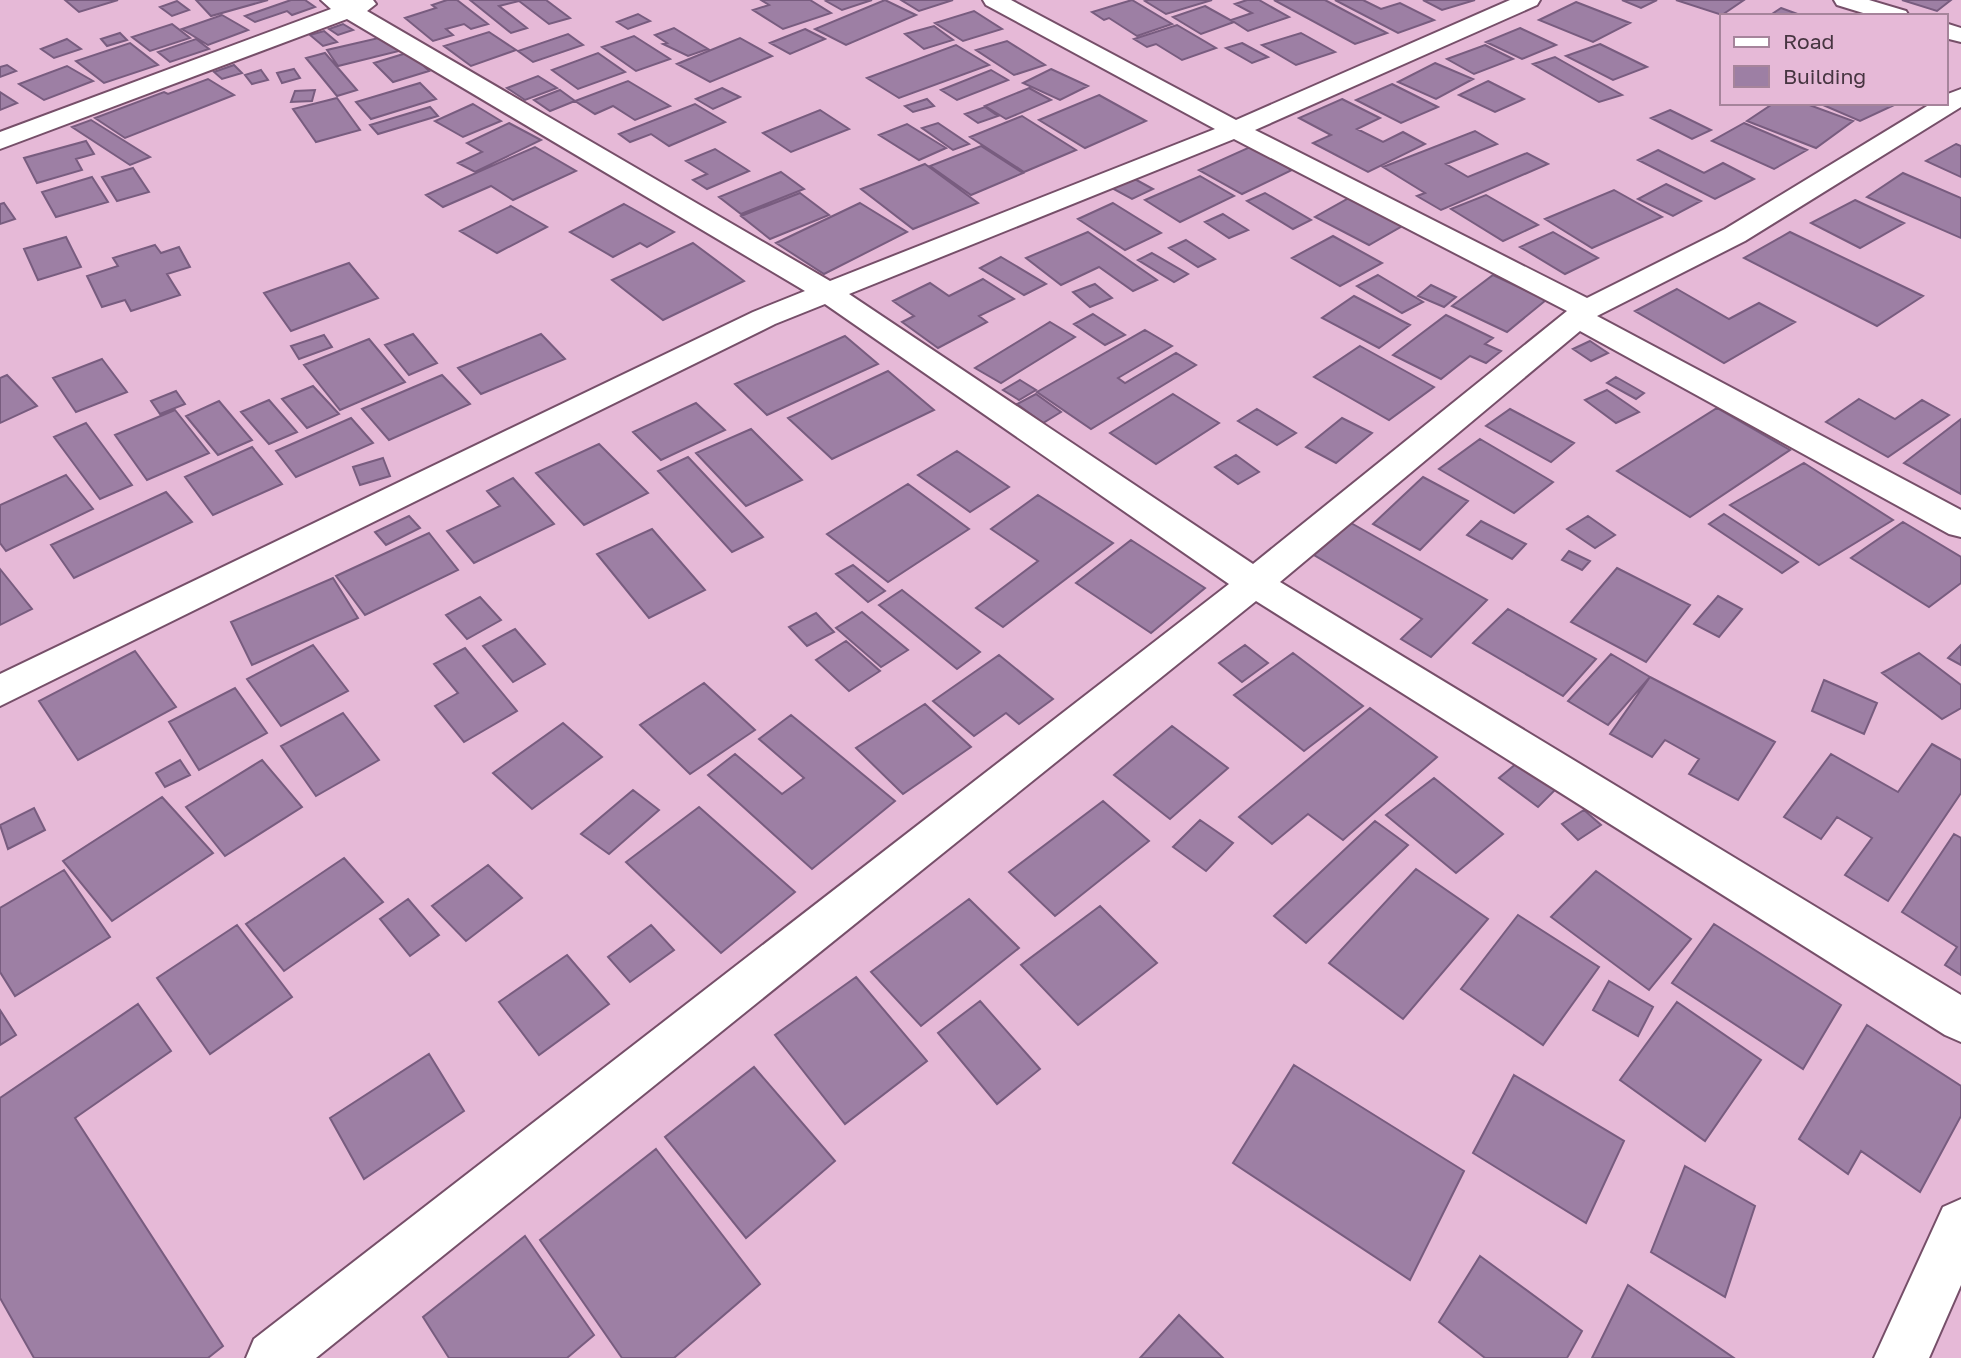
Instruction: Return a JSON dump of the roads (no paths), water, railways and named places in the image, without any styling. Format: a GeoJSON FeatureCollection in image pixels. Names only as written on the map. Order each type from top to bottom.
{"type":"FeatureCollection","features":[{"type":"Feature","properties":{"kind":"street"},"geometry":{"type":"LineString","coordinates":[[0,141],[340,5],[380,0]]}},
{"type":"Feature","properties":{"kind":"street"},"geometry":{"type":"LineString","coordinates":[[994,0],[1583,314],[1961,525]]}},
{"type":"Feature","properties":{"kind":"street"},"geometry":{"type":"LineString","coordinates":[[0,691],[764,318],[825,291],[1235,130],[1530,0]]}},
{"type":"Feature","properties":{"kind":"street"},"geometry":{"type":"LineString","coordinates":[[1845,0],[1891,14]]}},
{"type":"Feature","properties":{"kind":"street"},"geometry":{"type":"LineString","coordinates":[[340,5],[825,291],[1254,583],[1961,1020]]}},
{"type":"Feature","properties":{"kind":"street"},"geometry":{"type":"LineString","coordinates":[[273,1358],[1254,583],[1583,314],[1735,235],[1946,105]]}},
{"type":"Feature","properties":{"kind":"street"},"geometry":{"type":"LineString","coordinates":[[1901,1358],[1961,1224]]}}]}
